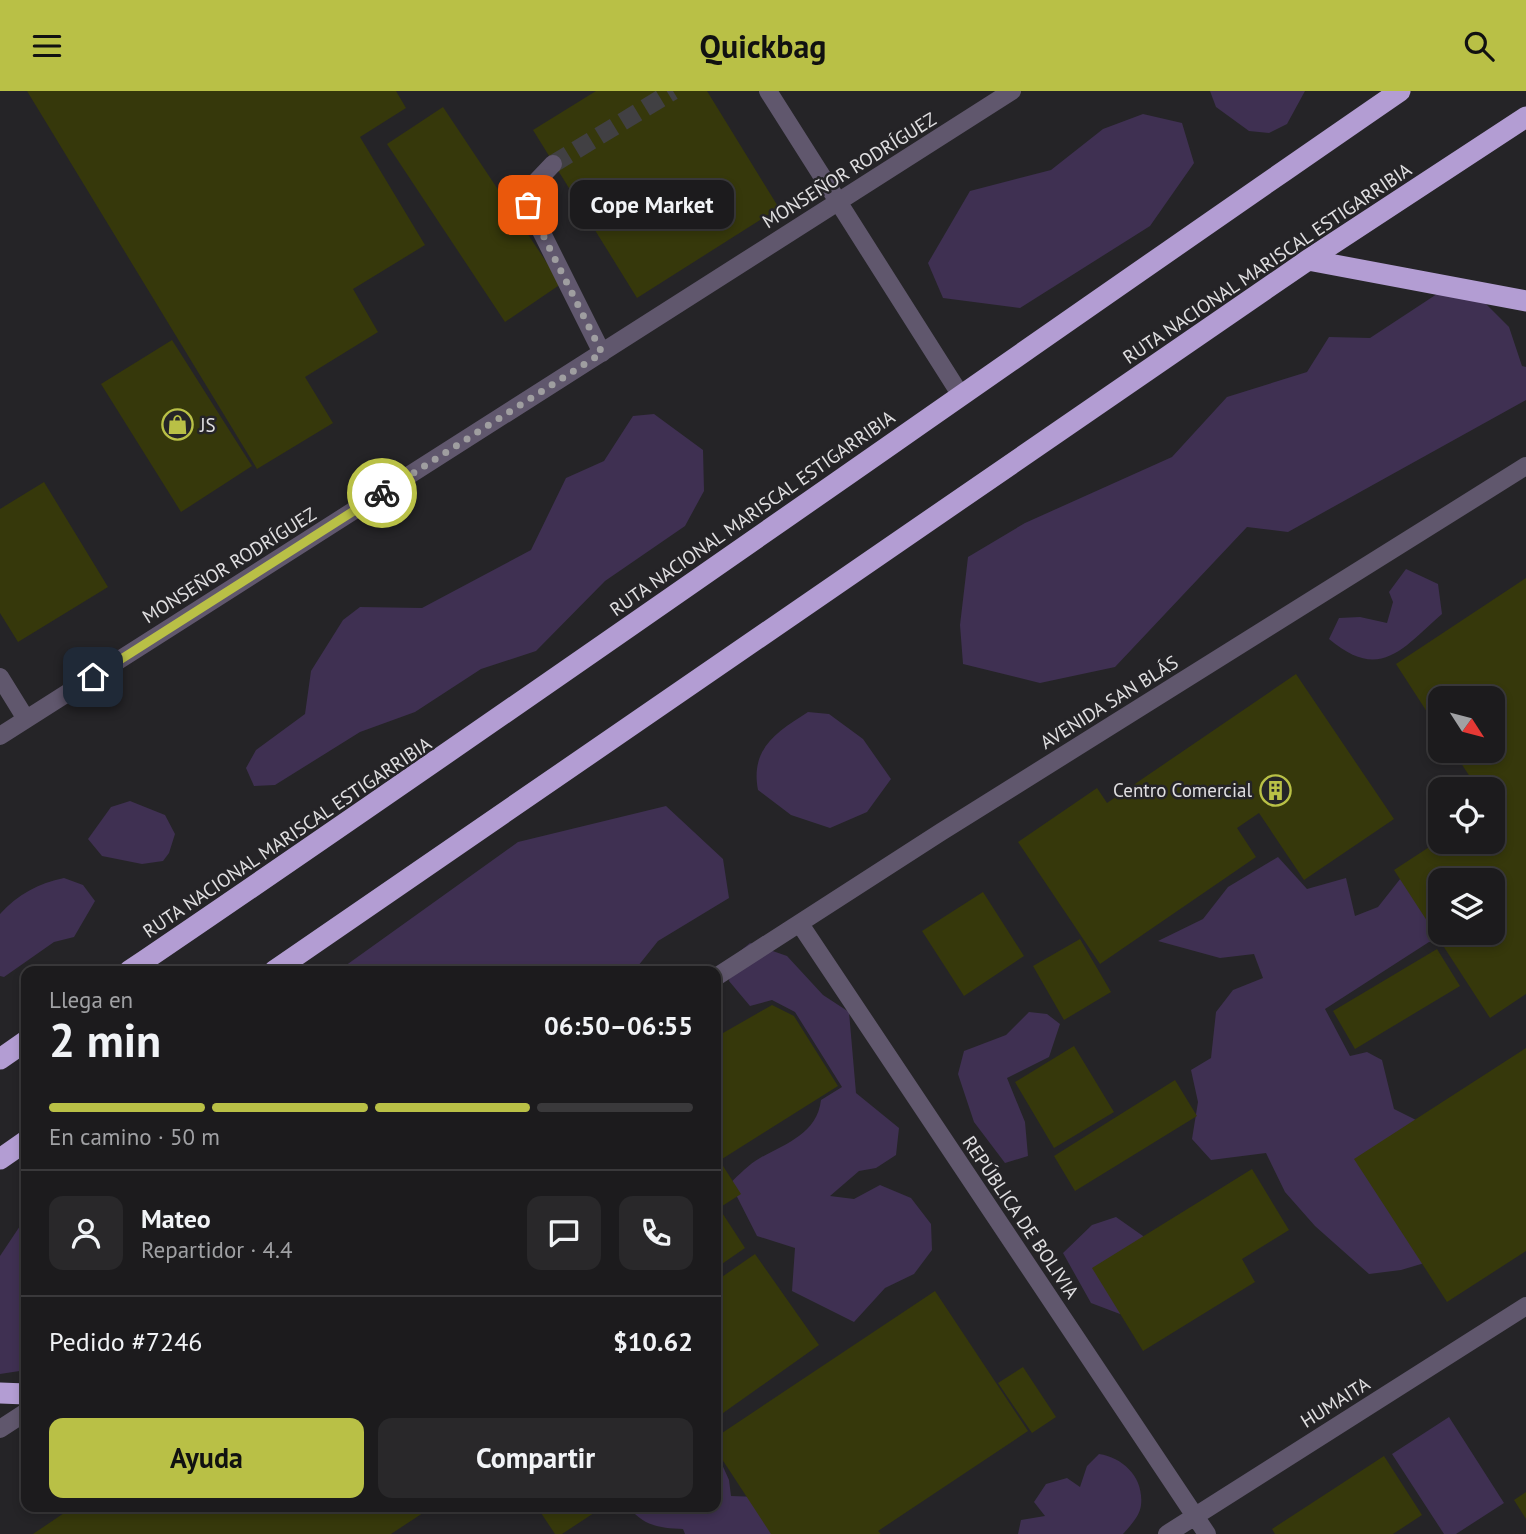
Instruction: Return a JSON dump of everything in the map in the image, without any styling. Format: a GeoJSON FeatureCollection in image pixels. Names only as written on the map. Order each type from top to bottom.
{"type":"FeatureCollection","features":[{"type":"Feature","properties":{"kind":"highway","name":"RUTA NACIONAL MARISCAL ESTIGARRIBIA"},"geometry":{"type":"LineString","coordinates":[[136,966],[461,745],[960,394],[1400,91]]}},
{"type":"Feature","properties":{"kind":"highway","name":"RUTA NACIONAL MARISCAL ESTIGARRIBIA"},"geometry":{"type":"LineString","coordinates":[[281,966],[1308,260],[1526,117]]}},
{"type":"Feature","properties":{"kind":"highway"},"geometry":{"type":"LineString","coordinates":[[1308,260],[1526,301]]}},
{"type":"Feature","properties":{"kind":"highway"},"geometry":{"type":"LineString","coordinates":[[0,1059],[21,1044]]}},
{"type":"Feature","properties":{"kind":"highway"},"geometry":{"type":"LineString","coordinates":[[0,1159],[21,1144]]}},
{"type":"Feature","properties":{"kind":"highway"},"geometry":{"type":"LineString","coordinates":[[0,1393],[21,1394]]}},
{"type":"Feature","properties":{"kind":"street"},"geometry":{"type":"LineString","coordinates":[[768,91],[960,394]]}},
{"type":"Feature","properties":{"kind":"street","name":"MONSEÑOR RODRÍGUEZ"},"geometry":{"type":"LineString","coordinates":[[0,736],[1012,91]]}},
{"type":"Feature","properties":{"kind":"street"},"geometry":{"type":"LineString","coordinates":[[553,164],[534,184],[528,205],[602,353]]}},
{"type":"Feature","properties":{"kind":"street","name":"AVENIDA SAN BLÁS"},"geometry":{"type":"LineString","coordinates":[[721,974],[1526,466]]}},
{"type":"Feature","properties":{"kind":"street"},"geometry":{"type":"LineString","coordinates":[[0,677],[26,719]]}},
{"type":"Feature","properties":{"kind":"street","name":"REPÚBLICA DE BOLIVIA"},"geometry":{"type":"LineString","coordinates":[[800,924],[1208,1534]]}},
{"type":"Feature","properties":{"kind":"street","name":"HUMAITA"},"geometry":{"type":"LineString","coordinates":[[1167,1534],[1526,1306]]}},
{"type":"Feature","properties":{"kind":"street"},"geometry":{"type":"LineString","coordinates":[[0,1429],[21,1415]]}},
{"type":"Feature","properties":{"kind":"shaded area"},"geometry":{"type":"Polygon","coordinates":[[[1210,91],[1305,91],[1287,124],[1269,133],[1249,131],[1216,107],[1210,91]]]}},
{"type":"Feature","properties":{"kind":"shaded area"},"geometry":{"type":"Polygon","coordinates":[[[1143,114],[1182,123],[1194,163],[1150,226],[1020,308],[943,298],[928,263],[970,191],[1051,170],[1103,129],[1143,114]]]}},
{"type":"Feature","properties":{"kind":"shaded area"},"geometry":{"type":"Polygon","coordinates":[[[1440,292],[1481,299],[1509,327],[1522,366],[1526,367],[1526,400],[1288,532],[1247,527],[1115,667],[1040,683],[963,664],[960,625],[968,557],[1025,523],[1172,457],[1227,397],[1307,372],[1329,337],[1370,338],[1440,292]]]}},
{"type":"Feature","properties":{"kind":"shaded area"},"geometry":{"type":"Polygon","coordinates":[[[654,414],[703,450],[704,491],[685,526],[605,581],[536,651],[481,669],[415,712],[360,732],[275,785],[254,786],[246,768],[256,750],[305,714],[311,671],[343,620],[360,607],[422,608],[531,550],[566,478],[604,461],[633,416],[654,414]]]}},
{"type":"Feature","properties":{"kind":"shaded area"},"geometry":{"type":"Polygon","coordinates":[[[1406,569],[1438,584],[1442,614],[1415,639],[1390,656],[1377,659],[1363,658],[1347,652],[1329,639],[1339,618],[1360,617],[1387,623],[1393,602],[1389,592],[1406,569]]]}},
{"type":"Feature","properties":{"kind":"shaded area"},"geometry":{"type":"Polygon","coordinates":[[[808,712],[829,714],[863,739],[891,779],[867,812],[830,828],[791,815],[758,790],[758,763],[762,752],[776,734],[808,712]]]}},
{"type":"Feature","properties":{"kind":"shaded area"},"geometry":{"type":"Polygon","coordinates":[[[130,801],[165,815],[175,834],[169,853],[163,861],[142,864],[102,856],[88,839],[111,807],[130,801]]]}},
{"type":"Feature","properties":{"kind":"shaded area"},"geometry":{"type":"Polygon","coordinates":[[[666,806],[723,859],[729,898],[658,941],[638,966],[345,966],[518,842],[666,806]]]}},
{"type":"Feature","properties":{"kind":"shaded area"},"geometry":{"type":"Polygon","coordinates":[[[1278,857],[1307,889],[1346,878],[1355,916],[1378,907],[1408,869],[1428,870],[1428,943],[1325,1009],[1350,1056],[1367,1052],[1382,1060],[1394,1109],[1434,1129],[1438,1259],[1401,1270],[1369,1274],[1315,1226],[1285,1192],[1266,1153],[1211,1160],[1192,1139],[1198,1102],[1191,1070],[1211,1058],[1216,1012],[1233,990],[1263,978],[1254,954],[1220,958],[1158,941],[1203,919],[1228,887],[1278,857]]]}},
{"type":"Feature","properties":{"kind":"shaded area"},"geometry":{"type":"Polygon","coordinates":[[[64,878],[83,885],[95,901],[74,937],[54,942],[4,977],[0,976],[0,914],[29,891],[64,878]]]}},
{"type":"Feature","properties":{"kind":"shaded area"},"geometry":{"type":"Polygon","coordinates":[[[750,943],[787,956],[823,995],[849,1012],[856,1093],[899,1128],[896,1155],[876,1168],[859,1171],[830,1196],[854,1199],[880,1185],[911,1198],[931,1224],[932,1250],[914,1274],[885,1288],[854,1322],[792,1291],[795,1248],[757,1236],[730,1183],[756,1160],[807,1130],[818,1112],[821,1100],[842,1087],[795,1012],[772,1000],[750,1006],[729,981],[733,957],[750,943]]]}},
{"type":"Feature","properties":{"kind":"shaded area"},"geometry":{"type":"Polygon","coordinates":[[[1029,1012],[1047,1014],[1060,1024],[1049,1057],[1007,1078],[1025,1122],[1028,1156],[1005,1163],[974,1122],[958,1074],[964,1051],[1006,1035],[1029,1012]]]}},
{"type":"Feature","properties":{"kind":"shaded area"},"geometry":{"type":"Polygon","coordinates":[[[1116,1217],[1143,1236],[1164,1267],[1155,1293],[1120,1314],[1091,1303],[1063,1253],[1092,1225],[1116,1217]]]}},
{"type":"Feature","properties":{"kind":"shaded area"},"geometry":{"type":"Polygon","coordinates":[[[21,1224],[21,1371],[0,1374],[0,1256],[21,1224]]]}},
{"type":"Feature","properties":{"kind":"shaded area"},"geometry":{"type":"Polygon","coordinates":[[[1449,1417],[1504,1503],[1456,1534],[1444,1534],[1392,1454],[1449,1417]]]}},
{"type":"Feature","properties":{"kind":"shaded area"},"geometry":{"type":"Polygon","coordinates":[[[1099,1454],[1124,1465],[1136,1478],[1139,1486],[1140,1509],[1123,1534],[1018,1534],[1021,1520],[1045,1516],[1034,1502],[1046,1484],[1067,1478],[1080,1487],[1087,1466],[1099,1454]]]}},
{"type":"Feature","properties":{"kind":"shaded area"},"geometry":{"type":"Polygon","coordinates":[[[721,1462],[729,1480],[731,1496],[759,1497],[776,1534],[685,1534],[683,1529],[659,1527],[634,1513],[721,1512],[721,1462]]]}},
{"type":"Feature","properties":{"kind":"building"},"geometry":{"type":"Polygon","coordinates":[[[27,91],[396,91],[406,108],[360,137],[425,245],[353,289],[378,332],[305,377],[333,423],[257,469],[27,91]]]}},
{"type":"Feature","properties":{"kind":"building"},"geometry":{"type":"Polygon","coordinates":[[[596,91],[707,91],[779,208],[637,298],[533,130],[596,91]]]}},
{"type":"Feature","properties":{"kind":"building"},"geometry":{"type":"Polygon","coordinates":[[[443,107],[561,284],[505,322],[387,144],[443,107]]]}},
{"type":"Feature","properties":{"kind":"building","name":"JS"},"geometry":{"type":"Polygon","coordinates":[[[172,340],[252,466],[181,512],[101,384],[172,340]]]}},
{"type":"Feature","properties":{"kind":"building"},"geometry":{"type":"Polygon","coordinates":[[[44,482],[108,587],[18,642],[0,613],[0,509],[44,482]]]}},
{"type":"Feature","properties":{"kind":"building"},"geometry":{"type":"Polygon","coordinates":[[[1526,578],[1526,994],[1490,1018],[1443,945],[1505,945],[1505,868],[1428,868],[1428,922],[1394,870],[1428,848],[1428,854],[1505,854],[1505,777],[1470,777],[1461,763],[1505,763],[1505,686],[1428,686],[1428,713],[1396,664],[1526,578]]]}},
{"type":"Feature","properties":{"kind":"building"},"geometry":{"type":"Polygon","coordinates":[[[1296,674],[1394,819],[1304,880],[1259,813],[1237,828],[1256,857],[1100,964],[1018,842],[1097,788],[1107,803],[1296,674]]]}},
{"type":"Feature","properties":{"kind":"building"},"geometry":{"type":"Polygon","coordinates":[[[983,892],[1024,956],[964,996],[922,931],[983,892]]]}},
{"type":"Feature","properties":{"kind":"building"},"geometry":{"type":"Polygon","coordinates":[[[1080,939],[1111,992],[1064,1020],[1033,966],[1080,939]]]}},
{"type":"Feature","properties":{"kind":"building"},"geometry":{"type":"Polygon","coordinates":[[[1437,949],[1460,986],[1355,1049],[1333,1011],[1437,949]]]}},
{"type":"Feature","properties":{"kind":"building"},"geometry":{"type":"Polygon","coordinates":[[[772,1005],[794,1016],[838,1086],[722,1159],[721,1034],[772,1005]]]}},
{"type":"Feature","properties":{"kind":"building"},"geometry":{"type":"Polygon","coordinates":[[[1074,1046],[1114,1112],[1054,1148],[1015,1082],[1074,1046]]]}},
{"type":"Feature","properties":{"kind":"building"},"geometry":{"type":"Polygon","coordinates":[[[1526,1048],[1526,1251],[1447,1302],[1354,1159],[1526,1048]]]}},
{"type":"Feature","properties":{"kind":"building"},"geometry":{"type":"Polygon","coordinates":[[[1175,1080],[1197,1116],[1075,1191],[1054,1156],[1175,1080]]]}},
{"type":"Feature","properties":{"kind":"building"},"geometry":{"type":"Polygon","coordinates":[[[721,1163],[741,1194],[721,1207],[721,1163]]]}},
{"type":"Feature","properties":{"kind":"building"},"geometry":{"type":"Polygon","coordinates":[[[1252,1169],[1289,1230],[1242,1259],[1255,1282],[1143,1351],[1092,1268],[1252,1169]]]}},
{"type":"Feature","properties":{"kind":"building"},"geometry":{"type":"Polygon","coordinates":[[[721,1211],[745,1248],[721,1265],[721,1211]]]}},
{"type":"Feature","properties":{"kind":"building"},"geometry":{"type":"Polygon","coordinates":[[[755,1254],[819,1345],[721,1414],[721,1278],[755,1254]]]}},
{"type":"Feature","properties":{"kind":"building"},"geometry":{"type":"Polygon","coordinates":[[[935,1291],[1028,1431],[878,1531],[881,1534],[771,1534],[721,1458],[721,1434],[935,1291]]]}},
{"type":"Feature","properties":{"kind":"building"},"geometry":{"type":"Polygon","coordinates":[[[1023,1367],[1056,1417],[1032,1433],[998,1383],[1023,1367]]]}},
{"type":"Feature","properties":{"kind":"building"},"geometry":{"type":"Polygon","coordinates":[[[1384,1456],[1422,1515],[1393,1534],[1275,1534],[1272,1529],[1384,1456]]]}},
{"type":"Feature","properties":{"kind":"building"},"geometry":{"type":"Polygon","coordinates":[[[1526,1492],[1526,1519],[1514,1500],[1526,1492]]]}},
{"type":"Feature","properties":{"kind":"building"},"geometry":{"type":"Polygon","coordinates":[[[66,1512],[424,1512],[391,1534],[33,1534],[66,1512]]]}},
{"type":"Feature","properties":{"kind":"building"},"geometry":{"type":"Polygon","coordinates":[[[540,1512],[595,1512],[562,1534],[555,1534],[540,1512]]]}},
{"type":"Feature","properties":{"kind":"tunnel"},"geometry":{"type":"LineString","coordinates":[[553,164],[673,91]]}},
{"type":"Feature","properties":{"kind":"way so far"},"geometry":{"type":"LineString","coordinates":[[382,493],[602,353],[528,205]]}},
{"type":"Feature","properties":{"kind":"place","name":"Cope Market"},"geometry":{"type":"Point","coordinates":[528,205]}},
{"type":"Feature","properties":{"kind":"place","name":"JS"},"geometry":{"type":"Point","coordinates":[177,425]}},
{"type":"Feature","properties":{"kind":"place","name":"Centro Comercial"},"geometry":{"type":"Point","coordinates":[1275,790]}},
{"type":"Feature","properties":{"kind":"route"},"geometry":{"type":"LineString","coordinates":[[93,677],[382,493]]}}]}
